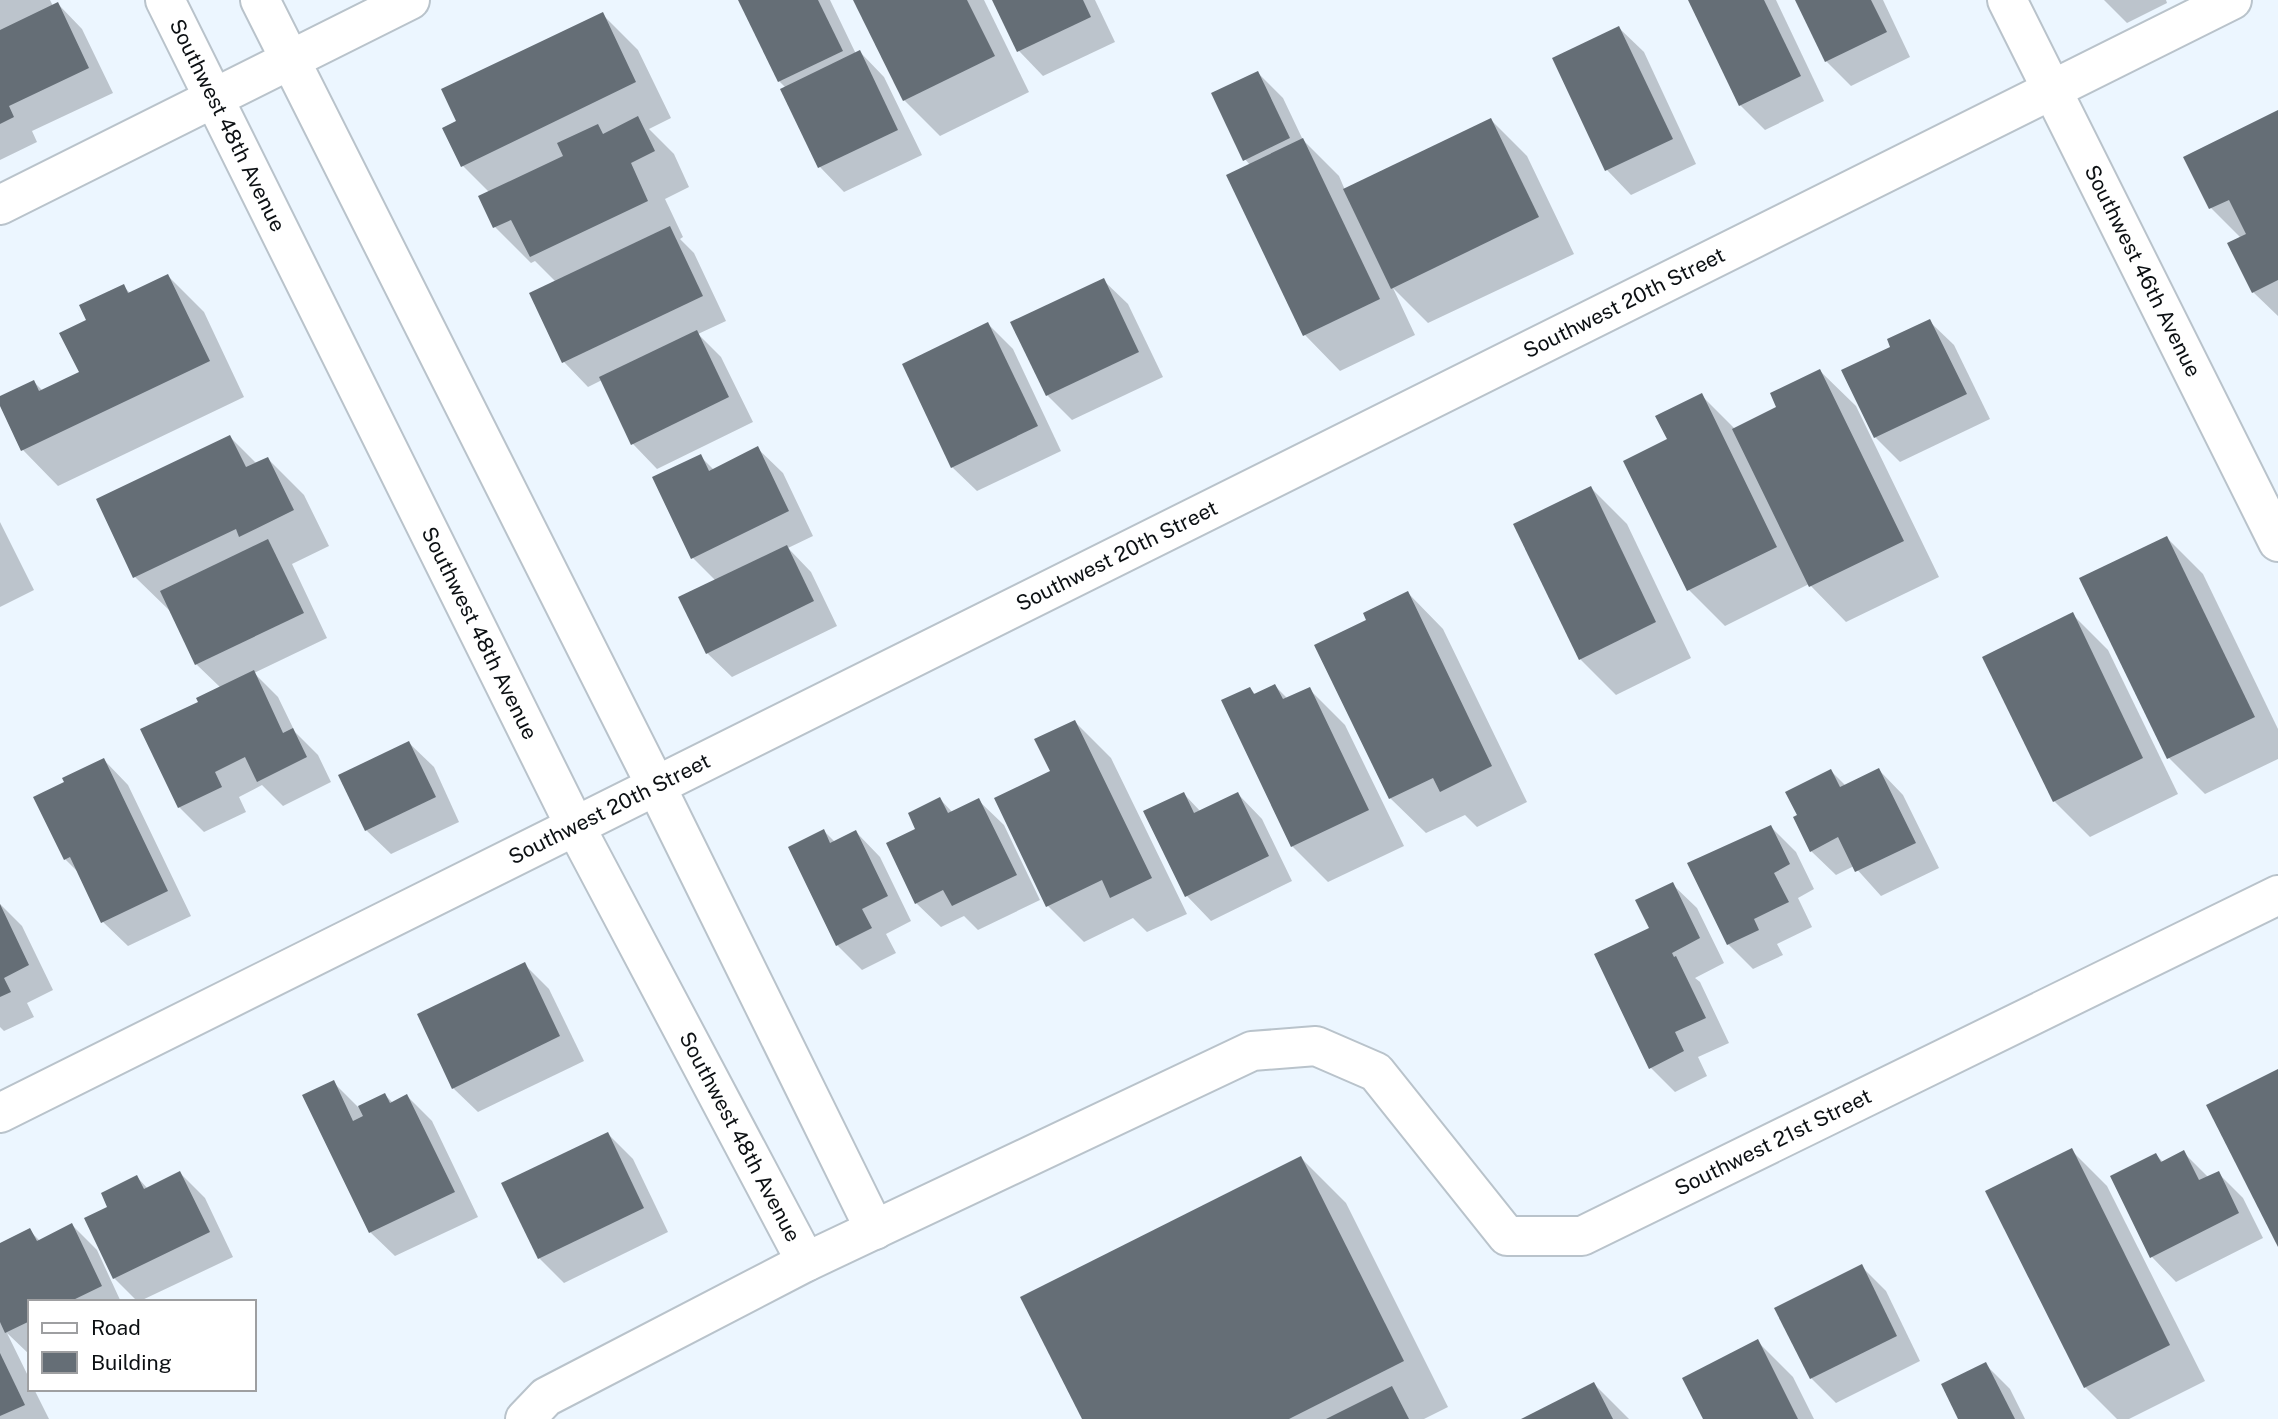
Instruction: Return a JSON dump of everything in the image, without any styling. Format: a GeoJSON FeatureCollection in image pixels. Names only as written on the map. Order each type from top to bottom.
{"type":"FeatureCollection","features":[{"type":"Feature","properties":{"kind":"street","name":"Southwest 48th Avenue"},"geometry":{"type":"LineString","coordinates":[[164,0],[575,826],[806,1262]]}},
{"type":"Feature","properties":{"kind":"street"},"geometry":{"type":"LineString","coordinates":[[260,0],[656,786],[875,1230],[806,1262],[546,1396],[525,1419]]}},
{"type":"Feature","properties":{"kind":"street"},"geometry":{"type":"LineString","coordinates":[[0,205],[410,0]]}},
{"type":"Feature","properties":{"kind":"street","name":"Southwest 46th Avenue"},"geometry":{"type":"LineString","coordinates":[[2007,0],[2278,542]]}},
{"type":"Feature","properties":{"kind":"street","name":"Southwest 20th Street"},"geometry":{"type":"LineString","coordinates":[[0,1113],[2232,0]]}},
{"type":"Feature","properties":{"kind":"street","name":"Southwest 21st Street"},"geometry":{"type":"LineString","coordinates":[[875,1230],[1252,1051],[1316,1046],[1376,1072],[1507,1236],[1582,1236],[2278,895]]}},
{"type":"Feature","properties":{"kind":"building"},"geometry":{"type":"Polygon","coordinates":[[[738,0],[818,0],[843,51],[778,82],[738,0]]]}},
{"type":"Feature","properties":{"kind":"building"},"geometry":{"type":"Polygon","coordinates":[[[853,0],[967,0],[995,56],[903,101],[853,0]]]}},
{"type":"Feature","properties":{"kind":"building"},"geometry":{"type":"Polygon","coordinates":[[[992,0],[1083,0],[1091,17],[1017,52],[992,0]]]}},
{"type":"Feature","properties":{"kind":"building"},"geometry":{"type":"Polygon","coordinates":[[[1688,0],[1764,0],[1801,76],[1739,106],[1688,0]]]}},
{"type":"Feature","properties":{"kind":"building"},"geometry":{"type":"Polygon","coordinates":[[[1795,0],[1871,0],[1887,32],[1825,62],[1795,0]]]}},
{"type":"Feature","properties":{"kind":"building"},"geometry":{"type":"Polygon","coordinates":[[[58,2],[89,68],[9,106],[14,117],[0,124],[0,30],[58,2]]]}},
{"type":"Feature","properties":{"kind":"building"},"geometry":{"type":"Polygon","coordinates":[[[603,12],[636,82],[461,167],[442,128],[456,121],[441,89],[603,12]]]}},
{"type":"Feature","properties":{"kind":"building"},"geometry":{"type":"Polygon","coordinates":[[[1619,26],[1673,139],[1605,171],[1552,58],[1619,26]]]}},
{"type":"Feature","properties":{"kind":"building"},"geometry":{"type":"Polygon","coordinates":[[[860,50],[898,130],[818,168],[780,89],[860,50]]]}},
{"type":"Feature","properties":{"kind":"building"},"geometry":{"type":"Polygon","coordinates":[[[1258,71],[1290,138],[1243,161],[1211,93],[1258,71]]]}},
{"type":"Feature","properties":{"kind":"building"},"geometry":{"type":"Polygon","coordinates":[[[2278,110],[2278,280],[2252,293],[2227,243],[2246,234],[2229,200],[2209,209],[2183,157],[2278,110]]]}},
{"type":"Feature","properties":{"kind":"building"},"geometry":{"type":"Polygon","coordinates":[[[638,116],[655,151],[631,163],[648,201],[530,257],[511,220],[493,228],[478,196],[563,156],[557,143],[598,124],[603,134],[638,116]]]}},
{"type":"Feature","properties":{"kind":"building"},"geometry":{"type":"Polygon","coordinates":[[[1491,118],[1539,217],[1391,289],[1343,189],[1491,118]]]}},
{"type":"Feature","properties":{"kind":"building"},"geometry":{"type":"Polygon","coordinates":[[[1303,138],[1380,299],[1303,336],[1226,175],[1303,138]]]}},
{"type":"Feature","properties":{"kind":"building"},"geometry":{"type":"Polygon","coordinates":[[[670,226],[703,296],[562,363],[529,293],[670,226]]]}},
{"type":"Feature","properties":{"kind":"building"},"geometry":{"type":"Polygon","coordinates":[[[168,274],[210,361],[21,451],[0,406],[0,396],[34,380],[39,391],[79,372],[59,333],[86,320],[79,305],[124,284],[128,293],[168,274]]]}},
{"type":"Feature","properties":{"kind":"building"},"geometry":{"type":"Polygon","coordinates":[[[1104,278],[1139,352],[1046,396],[1010,322],[1104,278]]]}},
{"type":"Feature","properties":{"kind":"building"},"geometry":{"type":"Polygon","coordinates":[[[1930,319],[1967,394],[1874,438],[1841,370],[1890,347],[1887,339],[1930,319]]]}},
{"type":"Feature","properties":{"kind":"building"},"geometry":{"type":"Polygon","coordinates":[[[988,322],[1038,426],[951,468],[902,364],[988,322]]]}},
{"type":"Feature","properties":{"kind":"building"},"geometry":{"type":"Polygon","coordinates":[[[697,330],[729,397],[631,445],[599,377],[697,330]]]}},
{"type":"Feature","properties":{"kind":"building"},"geometry":{"type":"Polygon","coordinates":[[[1820,369],[1904,541],[1809,587],[1732,429],[1776,407],[1770,393],[1820,369]]]}},
{"type":"Feature","properties":{"kind":"building"},"geometry":{"type":"Polygon","coordinates":[[[1702,393],[1777,547],[1687,591],[1623,461],[1667,439],[1655,416],[1702,393]]]}},
{"type":"Feature","properties":{"kind":"building"},"geometry":{"type":"Polygon","coordinates":[[[230,435],[246,467],[268,457],[294,510],[239,537],[236,529],[133,578],[96,499],[230,435]]]}},
{"type":"Feature","properties":{"kind":"building"},"geometry":{"type":"Polygon","coordinates":[[[758,446],[789,511],[691,559],[652,477],[701,454],[709,471],[758,446]]]}},
{"type":"Feature","properties":{"kind":"building"},"geometry":{"type":"Polygon","coordinates":[[[1591,486],[1656,622],[1579,660],[1513,524],[1591,486]]]}},
{"type":"Feature","properties":{"kind":"building"},"geometry":{"type":"Polygon","coordinates":[[[2167,536],[2255,717],[2167,759],[2079,578],[2167,536]]]}},
{"type":"Feature","properties":{"kind":"building"},"geometry":{"type":"Polygon","coordinates":[[[268,539],[304,613],[195,665],[160,591],[268,539]]]}},
{"type":"Feature","properties":{"kind":"building"},"geometry":{"type":"Polygon","coordinates":[[[787,545],[814,601],[706,654],[678,597],[787,545]]]}},
{"type":"Feature","properties":{"kind":"building"},"geometry":{"type":"Polygon","coordinates":[[[1408,591],[1492,766],[1440,792],[1433,778],[1389,799],[1314,645],[1366,620],[1363,613],[1408,591]]]}},
{"type":"Feature","properties":{"kind":"building"},"geometry":{"type":"Polygon","coordinates":[[[2073,612],[2143,758],[2053,802],[1982,657],[2073,612]]]}},
{"type":"Feature","properties":{"kind":"building"},"geometry":{"type":"Polygon","coordinates":[[[254,670],[283,733],[293,728],[307,757],[257,782],[245,757],[215,772],[222,787],[178,808],[140,729],[198,702],[196,698],[254,670]]]}},
{"type":"Feature","properties":{"kind":"building"},"geometry":{"type":"Polygon","coordinates":[[[1275,684],[1283,699],[1310,687],[1369,810],[1291,847],[1221,700],[1250,687],[1254,694],[1275,684]]]}},
{"type":"Feature","properties":{"kind":"building"},"geometry":{"type":"Polygon","coordinates":[[[1075,720],[1152,878],[1110,898],[1102,880],[1046,907],[994,798],[1050,771],[1034,739],[1075,720]]]}},
{"type":"Feature","properties":{"kind":"building"},"geometry":{"type":"Polygon","coordinates":[[[409,741],[436,797],[365,831],[338,775],[409,741]]]}},
{"type":"Feature","properties":{"kind":"building"},"geometry":{"type":"Polygon","coordinates":[[[104,758],[168,891],[101,923],[70,857],[64,860],[33,797],[64,782],[62,778],[104,758]]]}},
{"type":"Feature","properties":{"kind":"building"},"geometry":{"type":"Polygon","coordinates":[[[1879,768],[1916,843],[1855,872],[1838,837],[1810,852],[1793,817],[1797,815],[1785,792],[1831,769],[1840,787],[1879,768]]]}},
{"type":"Feature","properties":{"kind":"building"},"geometry":{"type":"Polygon","coordinates":[[[1184,792],[1194,813],[1238,792],[1269,856],[1185,897],[1143,811],[1184,792]]]}},
{"type":"Feature","properties":{"kind":"building"},"geometry":{"type":"Polygon","coordinates":[[[940,797],[948,813],[979,798],[1017,875],[952,906],[943,890],[915,904],[886,843],[915,829],[908,813],[940,797]]]}},
{"type":"Feature","properties":{"kind":"building"},"geometry":{"type":"Polygon","coordinates":[[[1771,825],[1790,864],[1774,873],[1789,902],[1754,919],[1759,930],[1727,945],[1687,863],[1771,825]]]}},
{"type":"Feature","properties":{"kind":"building"},"geometry":{"type":"Polygon","coordinates":[[[824,829],[830,843],[856,830],[888,896],[862,909],[872,928],[836,946],[788,847],[824,829]]]}},
{"type":"Feature","properties":{"kind":"building"},"geometry":{"type":"Polygon","coordinates":[[[1673,882],[1700,938],[1672,953],[1676,956],[1706,1018],[1675,1032],[1684,1051],[1649,1069],[1594,954],[1649,928],[1635,900],[1673,882]]]}},
{"type":"Feature","properties":{"kind":"building"},"geometry":{"type":"Polygon","coordinates":[[[0,904],[29,965],[4,978],[11,992],[0,997],[0,904]]]}},
{"type":"Feature","properties":{"kind":"building"},"geometry":{"type":"Polygon","coordinates":[[[525,962],[560,1036],[452,1089],[417,1014],[525,962]]]}},
{"type":"Feature","properties":{"kind":"building"},"geometry":{"type":"Polygon","coordinates":[[[2278,1069],[2278,1247],[2206,1105],[2278,1069]]]}},
{"type":"Feature","properties":{"kind":"building"},"geometry":{"type":"Polygon","coordinates":[[[334,1080],[353,1121],[363,1116],[358,1106],[385,1093],[390,1103],[407,1094],[455,1192],[369,1233],[302,1095],[334,1080]]]}},
{"type":"Feature","properties":{"kind":"building"},"geometry":{"type":"Polygon","coordinates":[[[608,1132],[644,1208],[538,1259],[501,1183],[608,1132]]]}},
{"type":"Feature","properties":{"kind":"building"},"geometry":{"type":"Polygon","coordinates":[[[2072,1148],[2170,1345],[2084,1388],[1985,1191],[2072,1148]]]}},
{"type":"Feature","properties":{"kind":"building"},"geometry":{"type":"Polygon","coordinates":[[[2184,1150],[2199,1180],[2219,1171],[2239,1213],[2150,1258],[2110,1176],[2156,1153],[2161,1162],[2184,1150]]]}},
{"type":"Feature","properties":{"kind":"building"},"geometry":{"type":"Polygon","coordinates":[[[1301,1156],[1404,1361],[1289,1419],[1082,1419],[1020,1297],[1301,1156]]]}},
{"type":"Feature","properties":{"kind":"building"},"geometry":{"type":"Polygon","coordinates":[[[180,1171],[210,1232],[113,1279],[84,1218],[107,1207],[101,1193],[137,1175],[144,1189],[180,1171]]]}},
{"type":"Feature","properties":{"kind":"building"},"geometry":{"type":"Polygon","coordinates":[[[72,1223],[102,1286],[73,1300],[28,1300],[28,1322],[5,1333],[0,1322],[0,1243],[30,1228],[37,1241],[72,1223]]]}},
{"type":"Feature","properties":{"kind":"building"},"geometry":{"type":"Polygon","coordinates":[[[1862,1264],[1897,1336],[1810,1379],[1774,1308],[1862,1264]]]}},
{"type":"Feature","properties":{"kind":"building"},"geometry":{"type":"Polygon","coordinates":[[[1758,1339],[1798,1419],[1703,1419],[1682,1378],[1758,1339]]]}},
{"type":"Feature","properties":{"kind":"building"},"geometry":{"type":"Polygon","coordinates":[[[0,1353],[25,1405],[0,1416],[0,1353]]]}},
{"type":"Feature","properties":{"kind":"building"},"geometry":{"type":"Polygon","coordinates":[[[1986,1362],[2015,1419],[1958,1419],[1941,1384],[1986,1362]]]}},
{"type":"Feature","properties":{"kind":"building"},"geometry":{"type":"Polygon","coordinates":[[[1594,1382],[1613,1419],[1521,1419],[1594,1382]]]}},
{"type":"Feature","properties":{"kind":"building"},"geometry":{"type":"Polygon","coordinates":[[[1392,1386],[1409,1419],[1326,1419],[1392,1386]]]}}]}
